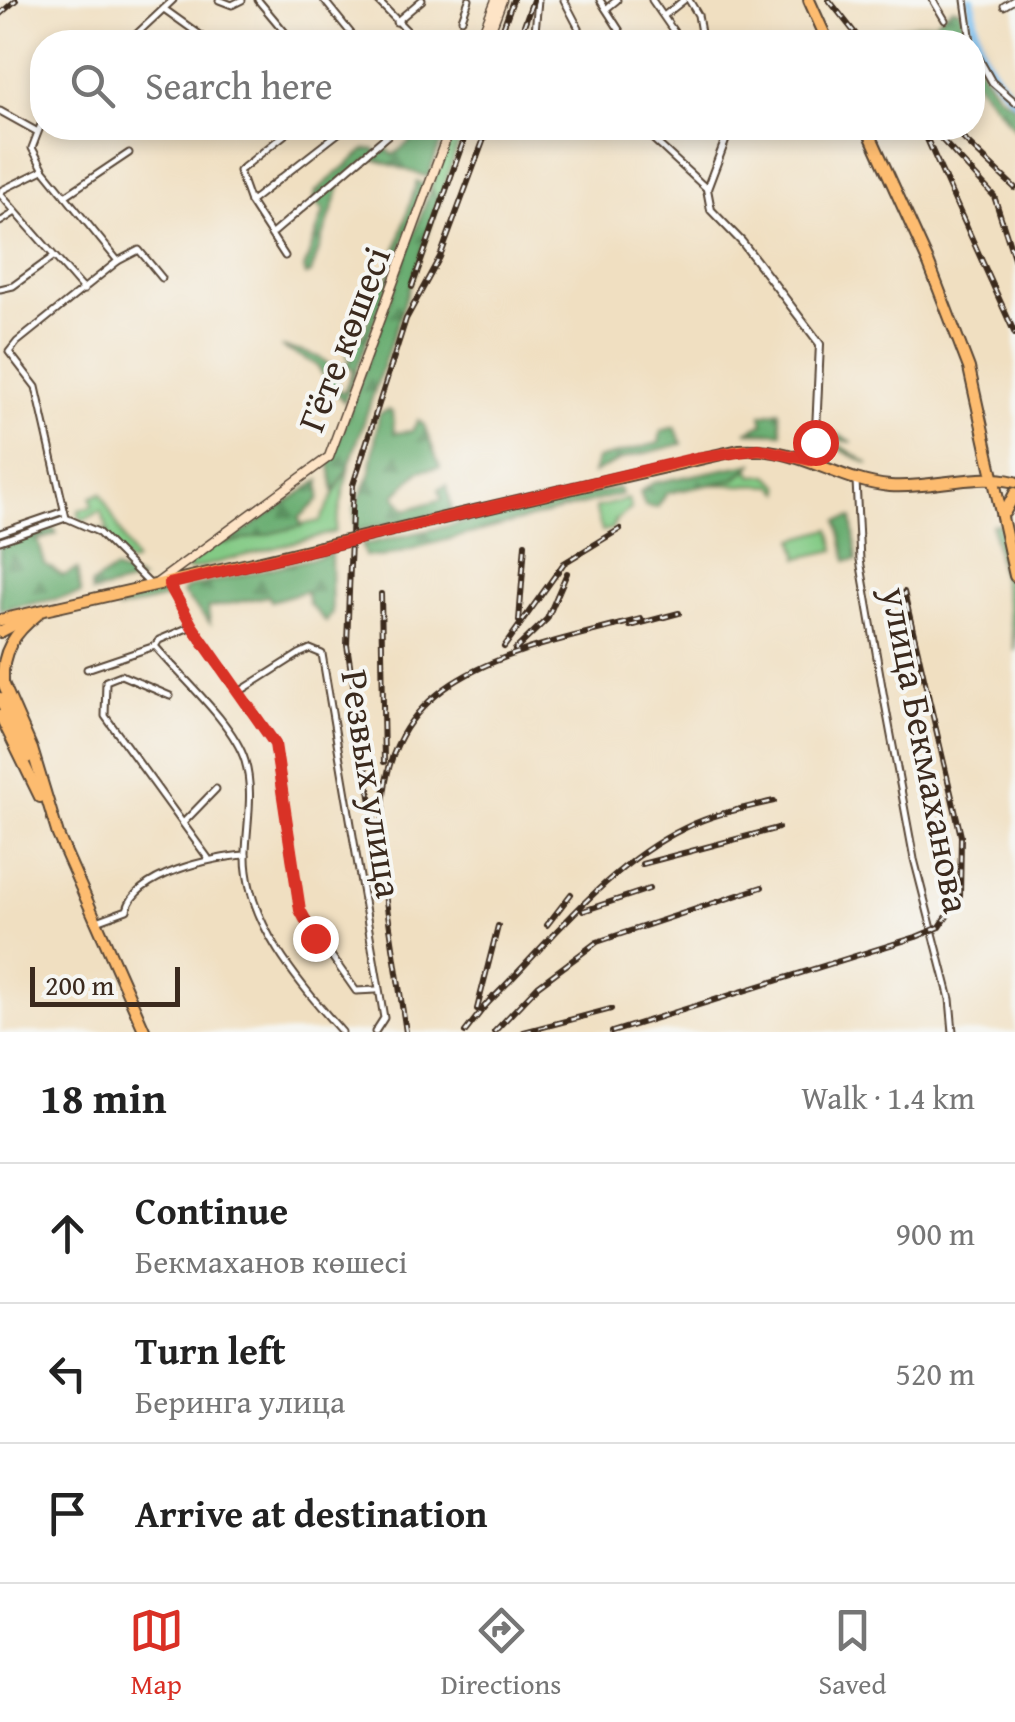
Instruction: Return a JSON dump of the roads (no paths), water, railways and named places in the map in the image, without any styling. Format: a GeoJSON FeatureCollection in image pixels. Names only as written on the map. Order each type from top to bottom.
{"type":"FeatureCollection","features":[{"type":"Feature","properties":{"kind":"main road"},"geometry":{"type":"LineString","coordinates":[[488,30],[499,0]]}},
{"type":"Feature","properties":{"kind":"main road"},"geometry":{"type":"LineString","coordinates":[[809,0],[823,30]]}},
{"type":"Feature","properties":{"kind":"main road","name":"Гёте көшесі"},"geometry":{"type":"LineString","coordinates":[[152,588],[329,458],[446,140]]}},
{"type":"Feature","properties":{"kind":"main road"},"geometry":{"type":"LineString","coordinates":[[872,140],[929,264],[969,368],[1015,576]]}},
{"type":"Feature","properties":{"kind":"main road"},"geometry":{"type":"LineString","coordinates":[[0,620],[738,450],[774,449],[857,478],[905,486],[994,478],[1015,482]]}},
{"type":"Feature","properties":{"kind":"main road"},"geometry":{"type":"LineString","coordinates":[[1004,518],[1015,493]]}},
{"type":"Feature","properties":{"kind":"main road"},"geometry":{"type":"LineString","coordinates":[[183,562],[181,572],[194,577]]}},
{"type":"Feature","properties":{"kind":"main road"},"geometry":{"type":"LineString","coordinates":[[0,632],[38,614]]}},
{"type":"Feature","properties":{"kind":"main road"},"geometry":{"type":"LineString","coordinates":[[38,614],[13,639],[4,660],[2,679],[32,748],[43,795]]}},
{"type":"Feature","properties":{"kind":"main road"},"geometry":{"type":"LineString","coordinates":[[0,698],[50,815]]}},
{"type":"Feature","properties":{"kind":"main road"},"geometry":{"type":"LineString","coordinates":[[1,717],[50,815],[146,1032]]}},
{"type":"Feature","properties":{"kind":"street"},"geometry":{"type":"LineString","coordinates":[[141,30],[173,0]]}},
{"type":"Feature","properties":{"kind":"street"},"geometry":{"type":"LineString","coordinates":[[218,0],[232,5],[242,0]]}},
{"type":"Feature","properties":{"kind":"street"},"geometry":{"type":"LineString","coordinates":[[258,0],[283,30]]}},
{"type":"Feature","properties":{"kind":"street"},"geometry":{"type":"LineString","coordinates":[[324,0],[348,30]]}},
{"type":"Feature","properties":{"kind":"street"},"geometry":{"type":"LineString","coordinates":[[377,0],[399,30]]}},
{"type":"Feature","properties":{"kind":"street"},"geometry":{"type":"LineString","coordinates":[[396,22],[422,0]]}},
{"type":"Feature","properties":{"kind":"street"},"geometry":{"type":"LineString","coordinates":[[462,19],[469,0]]}},
{"type":"Feature","properties":{"kind":"street"},"geometry":{"type":"LineString","coordinates":[[535,30],[538,0]]}},
{"type":"Feature","properties":{"kind":"street"},"geometry":{"type":"LineString","coordinates":[[564,0],[580,30]]}},
{"type":"Feature","properties":{"kind":"street"},"geometry":{"type":"LineString","coordinates":[[600,0],[619,30]]}},
{"type":"Feature","properties":{"kind":"street"},"geometry":{"type":"LineString","coordinates":[[606,9],[617,0]]}},
{"type":"Feature","properties":{"kind":"street"},"geometry":{"type":"LineString","coordinates":[[652,0],[674,30]]}},
{"type":"Feature","properties":{"kind":"street"},"geometry":{"type":"LineString","coordinates":[[665,15],[686,0],[698,14],[701,30]]}},
{"type":"Feature","properties":{"kind":"street"},"geometry":{"type":"LineString","coordinates":[[934,0],[945,20]]}},
{"type":"Feature","properties":{"kind":"street"},"geometry":{"type":"LineString","coordinates":[[965,0],[970,30]]}},
{"type":"Feature","properties":{"kind":"street"},"geometry":{"type":"LineString","coordinates":[[1004,6],[1014,0]]}},
{"type":"Feature","properties":{"kind":"street"},"geometry":{"type":"LineString","coordinates":[[164,8],[191,30]]}},
{"type":"Feature","properties":{"kind":"street"},"geometry":{"type":"LineString","coordinates":[[985,69],[992,82],[1015,102]]}},
{"type":"Feature","properties":{"kind":"street"},"geometry":{"type":"LineString","coordinates":[[0,110],[30,127]]}},
{"type":"Feature","properties":{"kind":"street"},"geometry":{"type":"LineString","coordinates":[[34,140],[32,148],[44,170],[118,261]]}},
{"type":"Feature","properties":{"kind":"street"},"geometry":{"type":"LineString","coordinates":[[278,140],[239,171],[250,202],[285,256]]}},
{"type":"Feature","properties":{"kind":"street"},"geometry":{"type":"LineString","coordinates":[[250,202],[330,140]]}},
{"type":"Feature","properties":{"kind":"street"},"geometry":{"type":"LineString","coordinates":[[272,234],[382,140]]}},
{"type":"Feature","properties":{"kind":"street"},"geometry":{"type":"LineString","coordinates":[[654,140],[707,189]]}},
{"type":"Feature","properties":{"kind":"street"},"geometry":{"type":"LineString","coordinates":[[723,140],[707,189],[711,210],[742,242],[820,344],[816,430],[810,460]]}},
{"type":"Feature","properties":{"kind":"street"},"geometry":{"type":"LineString","coordinates":[[65,196],[129,153]]}},
{"type":"Feature","properties":{"kind":"street"},"geometry":{"type":"LineString","coordinates":[[44,170],[2,190],[4,201],[84,290]]}},
{"type":"Feature","properties":{"kind":"street"},"geometry":{"type":"LineString","coordinates":[[0,222],[14,213]]}},
{"type":"Feature","properties":{"kind":"street"},"geometry":{"type":"LineString","coordinates":[[65,515],[36,387],[9,352],[16,342],[118,261],[140,250],[162,278]]}},
{"type":"Feature","properties":{"kind":"street"},"geometry":{"type":"LineString","coordinates":[[0,289],[13,286],[53,257]]}},
{"type":"Feature","properties":{"kind":"street","name":"улица Бекмаханова"},"geometry":{"type":"LineString","coordinates":[[857,478],[854,494],[860,560],[914,859],[950,999],[953,1032]]}},
{"type":"Feature","properties":{"kind":"street"},"geometry":{"type":"LineString","coordinates":[[0,541],[65,515]]}},
{"type":"Feature","properties":{"kind":"street"},"geometry":{"type":"LineString","coordinates":[[0,533],[65,515],[98,532],[121,560],[144,574],[152,588]]}},
{"type":"Feature","properties":{"kind":"street"},"geometry":{"type":"LineString","coordinates":[[169,584],[192,626],[275,744],[303,918],[356,991],[376,990]]}},
{"type":"Feature","properties":{"kind":"street"},"geometry":{"type":"LineString","coordinates":[[87,670],[155,646],[159,640],[192,626]]}},
{"type":"Feature","properties":{"kind":"street"},"geometry":{"type":"LineString","coordinates":[[155,646],[244,756],[252,817],[246,856],[264,924],[305,990],[342,1032]]}},
{"type":"Feature","properties":{"kind":"street","name":"Резвых улица"},"geometry":{"type":"LineString","coordinates":[[239,692],[299,654],[310,649],[322,654],[376,990],[384,1018],[375,1032]]}},
{"type":"Feature","properties":{"kind":"street"},"geometry":{"type":"LineString","coordinates":[[170,696],[125,676],[106,680],[104,716],[208,858]]}},
{"type":"Feature","properties":{"kind":"street"},"geometry":{"type":"LineString","coordinates":[[184,822],[216,789]]}},
{"type":"Feature","properties":{"kind":"street"},"geometry":{"type":"LineString","coordinates":[[96,922],[127,910],[134,890],[208,858],[246,856]]}},
{"type":"Feature","properties":{"kind":"waterway"},"geometry":{"type":"LineString","coordinates":[[971,0],[975,30]]}},
{"type":"Feature","properties":{"kind":"waterway"},"geometry":{"type":"LineString","coordinates":[[985,59],[1015,99]]}},
{"type":"Feature","properties":{"kind":"railway"},"geometry":{"type":"LineString","coordinates":[[0,14],[16,0]]}},
{"type":"Feature","properties":{"kind":"railway"},"geometry":{"type":"LineString","coordinates":[[502,30],[513,0]]}},
{"type":"Feature","properties":{"kind":"railway"},"geometry":{"type":"LineString","coordinates":[[522,30],[533,0]]}},
{"type":"Feature","properties":{"kind":"railway"},"geometry":{"type":"LineString","coordinates":[[829,0],[853,30]]}},
{"type":"Feature","properties":{"kind":"railway"},"geometry":{"type":"LineString","coordinates":[[412,287],[464,140]]}},
{"type":"Feature","properties":{"kind":"railway"},"geometry":{"type":"LineString","coordinates":[[406,1032],[347,645],[353,485],[406,319],[440,257],[484,140]]}},
{"type":"Feature","properties":{"kind":"railway"},"geometry":{"type":"LineString","coordinates":[[927,140],[1015,334]]}},
{"type":"Feature","properties":{"kind":"railway"},"geometry":{"type":"LineString","coordinates":[[942,140],[994,196],[1015,261]]}},
{"type":"Feature","properties":{"kind":"railway"},"geometry":{"type":"LineString","coordinates":[[965,140],[1015,188]]}},
{"type":"Feature","properties":{"kind":"railway"},"geometry":{"type":"LineString","coordinates":[[504,647],[564,563],[620,529]]}},
{"type":"Feature","properties":{"kind":"railway"},"geometry":{"type":"LineString","coordinates":[[519,621],[525,544]]}},
{"type":"Feature","properties":{"kind":"railway"},"geometry":{"type":"LineString","coordinates":[[515,650],[547,619],[567,573]]}},
{"type":"Feature","properties":{"kind":"railway"},"geometry":{"type":"LineString","coordinates":[[612,1032],[940,927],[960,896],[961,836],[904,592]]}},
{"type":"Feature","properties":{"kind":"railway"},"geometry":{"type":"LineString","coordinates":[[381,594],[384,762]]}},
{"type":"Feature","properties":{"kind":"railway"},"geometry":{"type":"LineString","coordinates":[[630,626],[679,613]]}},
{"type":"Feature","properties":{"kind":"railway"},"geometry":{"type":"LineString","coordinates":[[383,818],[389,767],[407,728],[434,697],[469,674],[509,656],[641,619]]}},
{"type":"Feature","properties":{"kind":"railway"},"geometry":{"type":"LineString","coordinates":[[484,1007],[602,886],[656,844],[696,823],[774,801]]}},
{"type":"Feature","properties":{"kind":"railway"},"geometry":{"type":"LineString","coordinates":[[642,864],[778,828]]}},
{"type":"Feature","properties":{"kind":"railway"},"geometry":{"type":"LineString","coordinates":[[494,1032],[538,986],[597,942],[762,887]]}},
{"type":"Feature","properties":{"kind":"railway"},"geometry":{"type":"LineString","coordinates":[[583,911],[649,889]]}},
{"type":"Feature","properties":{"kind":"railway"},"geometry":{"type":"LineString","coordinates":[[547,925],[571,894]]}},
{"type":"Feature","properties":{"kind":"railway"},"geometry":{"type":"LineString","coordinates":[[477,1009],[498,926]]}},
{"type":"Feature","properties":{"kind":"railway"},"geometry":{"type":"LineString","coordinates":[[465,1032],[493,996]]}},
{"type":"Feature","properties":{"kind":"railway"},"geometry":{"type":"LineString","coordinates":[[524,1032],[611,1009]]}}]}
